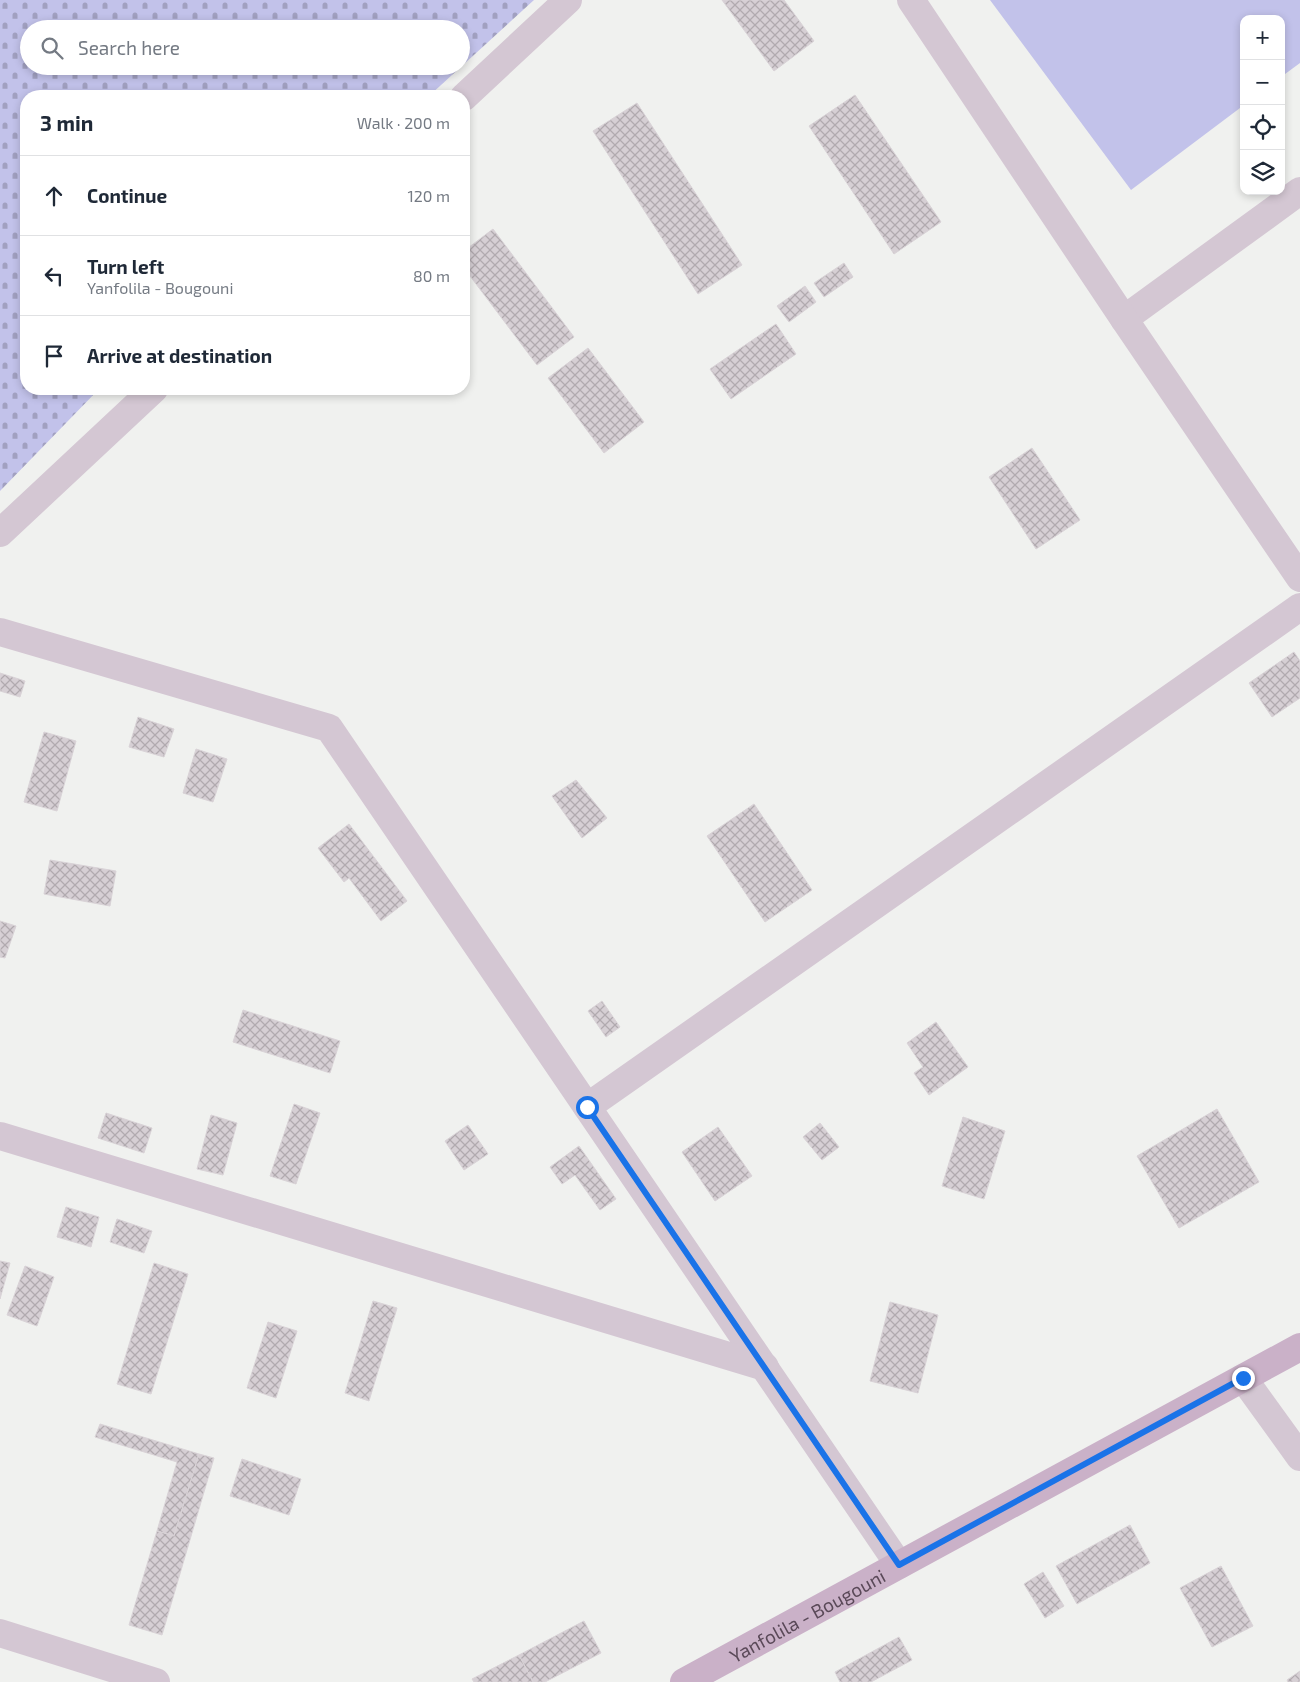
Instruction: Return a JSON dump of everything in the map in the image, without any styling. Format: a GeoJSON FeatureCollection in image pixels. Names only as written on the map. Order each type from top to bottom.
{"type":"FeatureCollection","features":[{"type":"Feature","properties":{"kind":"main road","name":"Yanfolila - Bougouni"},"geometry":{"type":"LineString","coordinates":[[684,1682],[1300,1347]]}},
{"type":"Feature","properties":{"kind":"street"},"geometry":{"type":"LineString","coordinates":[[470,92],[568,0]]}},
{"type":"Feature","properties":{"kind":"street"},"geometry":{"type":"LineString","coordinates":[[911,0],[1300,578]]}},
{"type":"Feature","properties":{"kind":"street"},"geometry":{"type":"LineString","coordinates":[[1124,319],[1300,191]]}},
{"type":"Feature","properties":{"kind":"street"},"geometry":{"type":"LineString","coordinates":[[0,533],[148,395]]}},
{"type":"Feature","properties":{"kind":"street"},"geometry":{"type":"LineString","coordinates":[[587,1107],[1300,607]]}},
{"type":"Feature","properties":{"kind":"street"},"geometry":{"type":"LineString","coordinates":[[0,632],[329,728],[899,1565]]}},
{"type":"Feature","properties":{"kind":"street"},"geometry":{"type":"LineString","coordinates":[[0,1136],[765,1366]]}},
{"type":"Feature","properties":{"kind":"street"},"geometry":{"type":"LineString","coordinates":[[1243,1378],[1300,1457]]}},
{"type":"Feature","properties":{"kind":"street"},"geometry":{"type":"LineString","coordinates":[[0,1633],[156,1682]]}},
{"type":"Feature","properties":{"kind":"green space"},"geometry":{"type":"Polygon","coordinates":[[[0,0],[534,0],[470,59],[470,20],[20,20],[20,75],[452,75],[436,90],[20,90],[20,395],[93,395],[0,491],[0,0]]]}},
{"type":"Feature","properties":{"kind":"green space"},"geometry":{"type":"Polygon","coordinates":[[[990,0],[1300,0],[1300,63],[1285,74],[1285,15],[1240,15],[1240,108],[1131,190],[990,0]]]}},
{"type":"Feature","properties":{"kind":"building"},"geometry":{"type":"Polygon","coordinates":[[[722,0],[784,0],[814,41],[774,71],[722,0]]]}},
{"type":"Feature","properties":{"kind":"building"},"geometry":{"type":"Polygon","coordinates":[[[855,95],[941,222],[894,254],[809,126],[855,95]]]}},
{"type":"Feature","properties":{"kind":"building"},"geometry":{"type":"Polygon","coordinates":[[[637,103],[742,265],[698,294],[593,131],[637,103]]]}},
{"type":"Feature","properties":{"kind":"building"},"geometry":{"type":"Polygon","coordinates":[[[493,229],[574,337],[537,365],[470,276],[470,246],[493,229]]]}},
{"type":"Feature","properties":{"kind":"building"},"geometry":{"type":"Polygon","coordinates":[[[844,263],[853,277],[824,297],[814,283],[844,263]]]}},
{"type":"Feature","properties":{"kind":"building"},"geometry":{"type":"Polygon","coordinates":[[[805,286],[816,302],[789,322],[777,306],[805,286]]]}},
{"type":"Feature","properties":{"kind":"building"},"geometry":{"type":"Polygon","coordinates":[[[776,324],[796,354],[731,399],[710,369],[776,324]]]}},
{"type":"Feature","properties":{"kind":"building"},"geometry":{"type":"Polygon","coordinates":[[[588,348],[644,422],[604,453],[548,378],[588,348]]]}},
{"type":"Feature","properties":{"kind":"building"},"geometry":{"type":"Polygon","coordinates":[[[1032,448],[1080,520],[1036,549],[989,477],[1032,448]]]}},
{"type":"Feature","properties":{"kind":"building"},"geometry":{"type":"Polygon","coordinates":[[[1294,652],[1300,661],[1300,698],[1272,717],[1249,683],[1294,652]]]}},
{"type":"Feature","properties":{"kind":"building"},"geometry":{"type":"Polygon","coordinates":[[[0,673],[25,681],[20,697],[0,691],[0,673]]]}},
{"type":"Feature","properties":{"kind":"building"},"geometry":{"type":"Polygon","coordinates":[[[138,717],[174,729],[164,757],[129,747],[138,717]]]}},
{"type":"Feature","properties":{"kind":"building"},"geometry":{"type":"Polygon","coordinates":[[[44,732],[76,741],[57,811],[24,802],[44,732]]]}},
{"type":"Feature","properties":{"kind":"building"},"geometry":{"type":"Polygon","coordinates":[[[196,749],[227,759],[213,802],[183,793],[196,749]]]}},
{"type":"Feature","properties":{"kind":"building"},"geometry":{"type":"Polygon","coordinates":[[[576,780],[607,818],[582,838],[552,796],[576,780]]]}},
{"type":"Feature","properties":{"kind":"building"},"geometry":{"type":"Polygon","coordinates":[[[754,804],[812,890],[765,922],[707,836],[754,804]]]}},
{"type":"Feature","properties":{"kind":"building"},"geometry":{"type":"Polygon","coordinates":[[[349,824],[407,901],[381,921],[349,878],[344,882],[318,848],[349,824]]]}},
{"type":"Feature","properties":{"kind":"building"},"geometry":{"type":"Polygon","coordinates":[[[50,860],[116,871],[110,906],[44,894],[50,860]]]}},
{"type":"Feature","properties":{"kind":"building"},"geometry":{"type":"Polygon","coordinates":[[[0,921],[16,926],[5,958],[0,957],[0,921]]]}},
{"type":"Feature","properties":{"kind":"building"},"geometry":{"type":"Polygon","coordinates":[[[602,1001],[620,1027],[606,1037],[588,1011],[602,1001]]]}},
{"type":"Feature","properties":{"kind":"building"},"geometry":{"type":"Polygon","coordinates":[[[243,1010],[340,1041],[330,1073],[233,1042],[243,1010]]]}},
{"type":"Feature","properties":{"kind":"building"},"geometry":{"type":"Polygon","coordinates":[[[936,1022],[968,1067],[929,1095],[914,1073],[923,1067],[907,1043],[936,1022]]]}},
{"type":"Feature","properties":{"kind":"building"},"geometry":{"type":"Polygon","coordinates":[[[294,1104],[320,1113],[296,1184],[270,1176],[294,1104]]]}},
{"type":"Feature","properties":{"kind":"building"},"geometry":{"type":"Polygon","coordinates":[[[1217,1109],[1259,1182],[1179,1228],[1137,1156],[1217,1109]]]}},
{"type":"Feature","properties":{"kind":"building"},"geometry":{"type":"Polygon","coordinates":[[[106,1113],[152,1128],[144,1153],[98,1138],[106,1113]]]}},
{"type":"Feature","properties":{"kind":"building"},"geometry":{"type":"Polygon","coordinates":[[[211,1115],[237,1123],[223,1175],[197,1169],[211,1115]]]}},
{"type":"Feature","properties":{"kind":"building"},"geometry":{"type":"Polygon","coordinates":[[[963,1117],[1005,1131],[984,1199],[942,1186],[963,1117]]]}},
{"type":"Feature","properties":{"kind":"building"},"geometry":{"type":"Polygon","coordinates":[[[820,1123],[839,1147],[822,1160],[803,1137],[820,1123]]]}},
{"type":"Feature","properties":{"kind":"building"},"geometry":{"type":"Polygon","coordinates":[[[468,1125],[488,1154],[464,1170],[445,1141],[468,1125]]]}},
{"type":"Feature","properties":{"kind":"building"},"geometry":{"type":"Polygon","coordinates":[[[718,1127],[752,1176],[715,1201],[682,1152],[718,1127]]]}},
{"type":"Feature","properties":{"kind":"building"},"geometry":{"type":"Polygon","coordinates":[[[579,1146],[616,1199],[600,1210],[575,1175],[562,1184],[550,1167],[579,1146]]]}},
{"type":"Feature","properties":{"kind":"building"},"geometry":{"type":"Polygon","coordinates":[[[66,1207],[99,1217],[91,1247],[57,1237],[66,1207]]]}},
{"type":"Feature","properties":{"kind":"building"},"geometry":{"type":"Polygon","coordinates":[[[117,1219],[152,1231],[144,1253],[110,1242],[117,1219]]]}},
{"type":"Feature","properties":{"kind":"building"},"geometry":{"type":"Polygon","coordinates":[[[0,1261],[10,1263],[0,1299],[0,1261]]]}},
{"type":"Feature","properties":{"kind":"building"},"geometry":{"type":"Polygon","coordinates":[[[154,1263],[188,1274],[151,1394],[117,1384],[154,1263]]]}},
{"type":"Feature","properties":{"kind":"building"},"geometry":{"type":"Polygon","coordinates":[[[25,1266],[54,1277],[37,1326],[7,1315],[25,1266]]]}},
{"type":"Feature","properties":{"kind":"building"},"geometry":{"type":"Polygon","coordinates":[[[373,1301],[397,1308],[369,1401],[345,1393],[373,1301]]]}},
{"type":"Feature","properties":{"kind":"building"},"geometry":{"type":"Polygon","coordinates":[[[890,1302],[938,1315],[918,1393],[870,1381],[890,1302]]]}},
{"type":"Feature","properties":{"kind":"building"},"geometry":{"type":"Polygon","coordinates":[[[268,1322],[297,1331],[276,1398],[247,1388],[268,1322]]]}},
{"type":"Feature","properties":{"kind":"building"},"geometry":{"type":"Polygon","coordinates":[[[100,1424],[199,1454],[174,1536],[157,1531],[177,1462],[95,1437],[100,1424]]]}},
{"type":"Feature","properties":{"kind":"building"},"geometry":{"type":"Polygon","coordinates":[[[199,1454],[214,1458],[162,1635],[129,1625],[157,1531],[174,1536],[199,1454]]]}},
{"type":"Feature","properties":{"kind":"building"},"geometry":{"type":"Polygon","coordinates":[[[242,1459],[301,1479],[289,1515],[230,1496],[242,1459]]]}},
{"type":"Feature","properties":{"kind":"building"},"geometry":{"type":"Polygon","coordinates":[[[1130,1525],[1150,1563],[1077,1604],[1056,1566],[1130,1525]]]}},
{"type":"Feature","properties":{"kind":"building"},"geometry":{"type":"Polygon","coordinates":[[[1221,1566],[1253,1626],[1212,1647],[1180,1588],[1221,1566]]]}},
{"type":"Feature","properties":{"kind":"building"},"geometry":{"type":"Polygon","coordinates":[[[1043,1572],[1064,1606],[1045,1618],[1024,1584],[1043,1572]]]}},
{"type":"Feature","properties":{"kind":"building"},"geometry":{"type":"Polygon","coordinates":[[[584,1621],[601,1653],[545,1682],[533,1682],[519,1655],[584,1621]]]}},
{"type":"Feature","properties":{"kind":"building"},"geometry":{"type":"Polygon","coordinates":[[[899,1637],[912,1660],[871,1682],[840,1682],[835,1672],[899,1637]]]}},
{"type":"Feature","properties":{"kind":"building"},"geometry":{"type":"Polygon","coordinates":[[[519,1655],[533,1682],[474,1682],[472,1679],[519,1655]]]}},
{"type":"Feature","properties":{"kind":"building"},"geometry":{"type":"Polygon","coordinates":[[[1300,1671],[1300,1682],[1288,1682],[1287,1680],[1300,1671]]]}},
{"type":"Feature","properties":{"kind":"route"},"geometry":{"type":"LineString","coordinates":[[587,1107],[899,1565],[1243,1378]]}}]}
